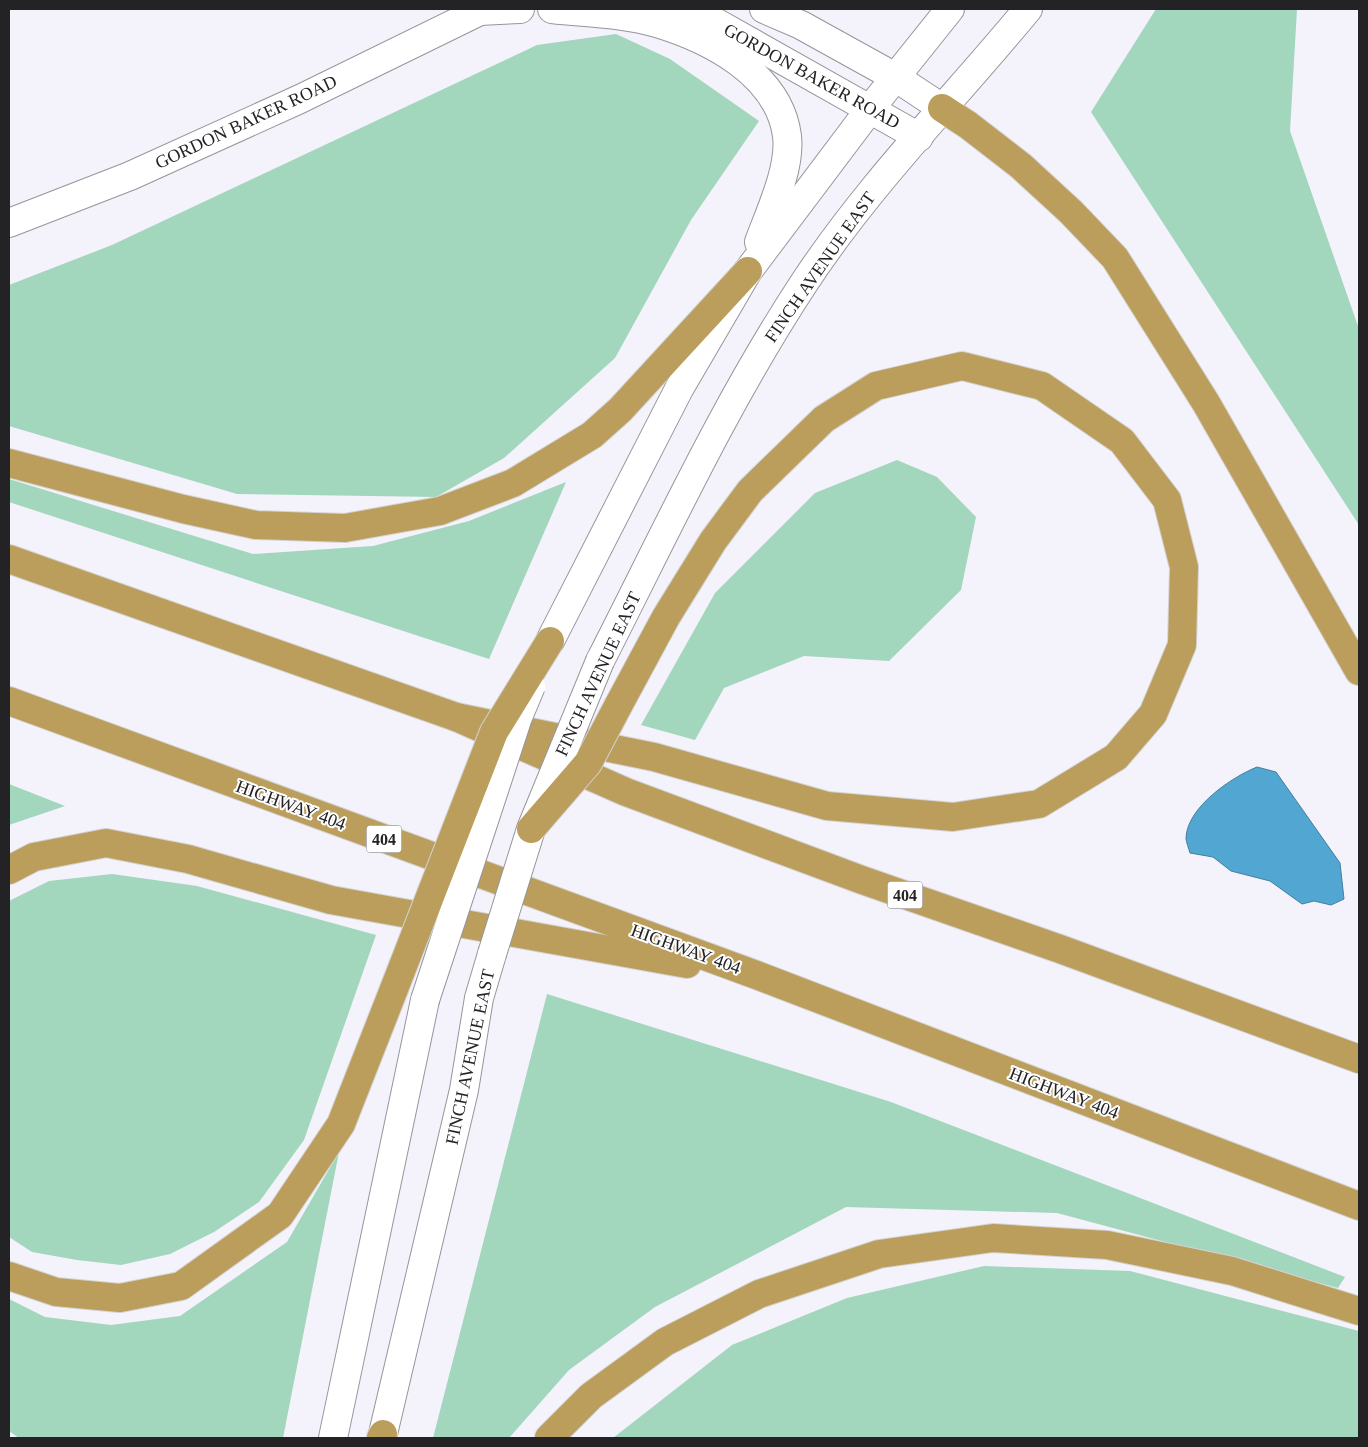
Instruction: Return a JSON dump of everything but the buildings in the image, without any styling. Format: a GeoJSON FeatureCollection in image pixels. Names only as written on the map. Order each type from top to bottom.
{"type":"FeatureCollection","features":[{"type":"Feature","properties":{"kind":"highway"},"geometry":{"type":"LineString","coordinates":[[942,108],[968,125],[1021,166],[1071,212],[1114,258],[1206,403],[1359,670]]}},
{"type":"Feature","properties":{"kind":"highway"},"geometry":{"type":"LineString","coordinates":[[9,463],[183,509],[256,525],[345,528],[440,511],[513,482],[592,435],[620,410],[748,271]]}},
{"type":"Feature","properties":{"kind":"highway"},"geometry":{"type":"LineString","coordinates":[[456,717],[654,757],[827,806],[953,818],[1039,804],[1116,757],[1153,714],[1182,645],[1184,567],[1167,500],[1122,440],[1042,386],[962,366],[876,386],[824,419],[750,491],[713,541],[666,617],[618,706],[588,763],[530,829]]}},
{"type":"Feature","properties":{"kind":"highway","name":"404"},"geometry":{"type":"LineString","coordinates":[[9,559],[456,717],[626,792],[862,880],[1060,949],[1359,1059]]}},
{"type":"Feature","properties":{"kind":"highway"},"geometry":{"type":"LineString","coordinates":[[9,1276],[56,1292],[120,1298],[181,1286],[280,1215],[341,1124],[494,732],[550,641]]}},
{"type":"Feature","properties":{"kind":"highway","name":"HIGHWAY 404"},"geometry":{"type":"LineString","coordinates":[[9,701],[759,976],[1359,1206]]}},
{"type":"Feature","properties":{"kind":"highway"},"geometry":{"type":"LineString","coordinates":[[9,870],[34,857],[106,844],[188,858],[331,900],[759,976]]}},
{"type":"Feature","properties":{"kind":"highway"},"geometry":{"type":"LineString","coordinates":[[548,1438],[591,1396],[665,1342],[758,1294],[879,1254],[993,1238],[1107,1245],[1232,1271],[1359,1311]]}},
{"type":"Feature","properties":{"kind":"main road","name":"GORDON BAKER ROAD"},"geometry":{"type":"LineString","coordinates":[[9,223],[130,176],[264,116],[482,10],[520,9]]}},
{"type":"Feature","properties":{"kind":"main road"},"geometry":{"type":"LineString","coordinates":[[552,9],[622,16],[656,23],[697,38],[742,64],[762,82],[777,106],[787,137],[783,180],[748,271]]}},
{"type":"Feature","properties":{"kind":"main road","name":"GORDON BAKER ROAD"},"geometry":{"type":"LineString","coordinates":[[675,9],[708,18],[919,137]]}},
{"type":"Feature","properties":{"kind":"main road","name":"GORDON BAKER ROAD"},"geometry":{"type":"LineString","coordinates":[[764,9],[801,25],[895,77],[942,108]]}},
{"type":"Feature","properties":{"kind":"main road"},"geometry":{"type":"LineString","coordinates":[[333,1438],[425,1000],[518,717],[550,641],[679,389],[748,271],[870,109],[950,9]]}},
{"type":"Feature","properties":{"kind":"main road","name":"FINCH AVENUE EAST"},"geometry":{"type":"LineString","coordinates":[[382,1437],[464,1090],[479,998],[530,829],[600,661],[716,432],[757,359],[804,282],[880,180],[1028,9]]}},
{"type":"Feature","properties":{"kind":"green space"},"geometry":{"type":"Polygon","coordinates":[[[1156,9],[1297,9],[1290,131],[1359,329],[1359,525],[1091,112],[1156,9]]]}},
{"type":"Feature","properties":{"kind":"green space"},"geometry":{"type":"Polygon","coordinates":[[[616,34],[670,59],[759,121],[691,220],[615,358],[504,458],[436,497],[237,494],[9,426],[9,285],[112,245],[537,45],[616,34]]]}},
{"type":"Feature","properties":{"kind":"green space"},"geometry":{"type":"Polygon","coordinates":[[[897,460],[937,477],[976,517],[961,590],[889,661],[804,656],[724,688],[695,740],[641,725],[715,593],[815,493],[897,460]]]}},
{"type":"Feature","properties":{"kind":"green space"},"geometry":{"type":"Polygon","coordinates":[[[9,479],[253,554],[373,546],[469,521],[566,482],[489,659],[9,502],[9,479]]]}},
{"type":"Feature","properties":{"kind":"green space"},"geometry":{"type":"Polygon","coordinates":[[[9,784],[65,806],[9,825],[9,784]]]}},
{"type":"Feature","properties":{"kind":"green space"},"geometry":{"type":"Polygon","coordinates":[[[112,874],[197,886],[376,935],[304,1140],[259,1202],[214,1232],[170,1254],[121,1265],[32,1252],[9,1237],[9,901],[49,881],[112,874]]]}},
{"type":"Feature","properties":{"kind":"green space"},"geometry":{"type":"Polygon","coordinates":[[[547,994],[891,1102],[1345,1277],[1338,1288],[1057,1213],[846,1207],[655,1307],[569,1370],[509,1438],[433,1438],[547,994]]]}},
{"type":"Feature","properties":{"kind":"green space"},"geometry":{"type":"Polygon","coordinates":[[[339,1152],[283,1438],[19,1438],[9,1431],[9,1299],[45,1317],[111,1325],[180,1316],[287,1242],[339,1152]]]}},
{"type":"Feature","properties":{"kind":"green space"},"geometry":{"type":"Polygon","coordinates":[[[984,1266],[1130,1271],[1359,1331],[1359,1438],[613,1438],[732,1345],[847,1298],[984,1266]]]}},
{"type":"Feature","properties":{"kind":"water"},"geometry":{"type":"Polygon","coordinates":[[[1257,767],[1276,772],[1340,863],[1344,899],[1331,905],[1314,901],[1302,904],[1270,881],[1231,871],[1213,857],[1190,853],[1186,838],[1188,826],[1194,815],[1202,805],[1224,786],[1257,767]]]}}]}
